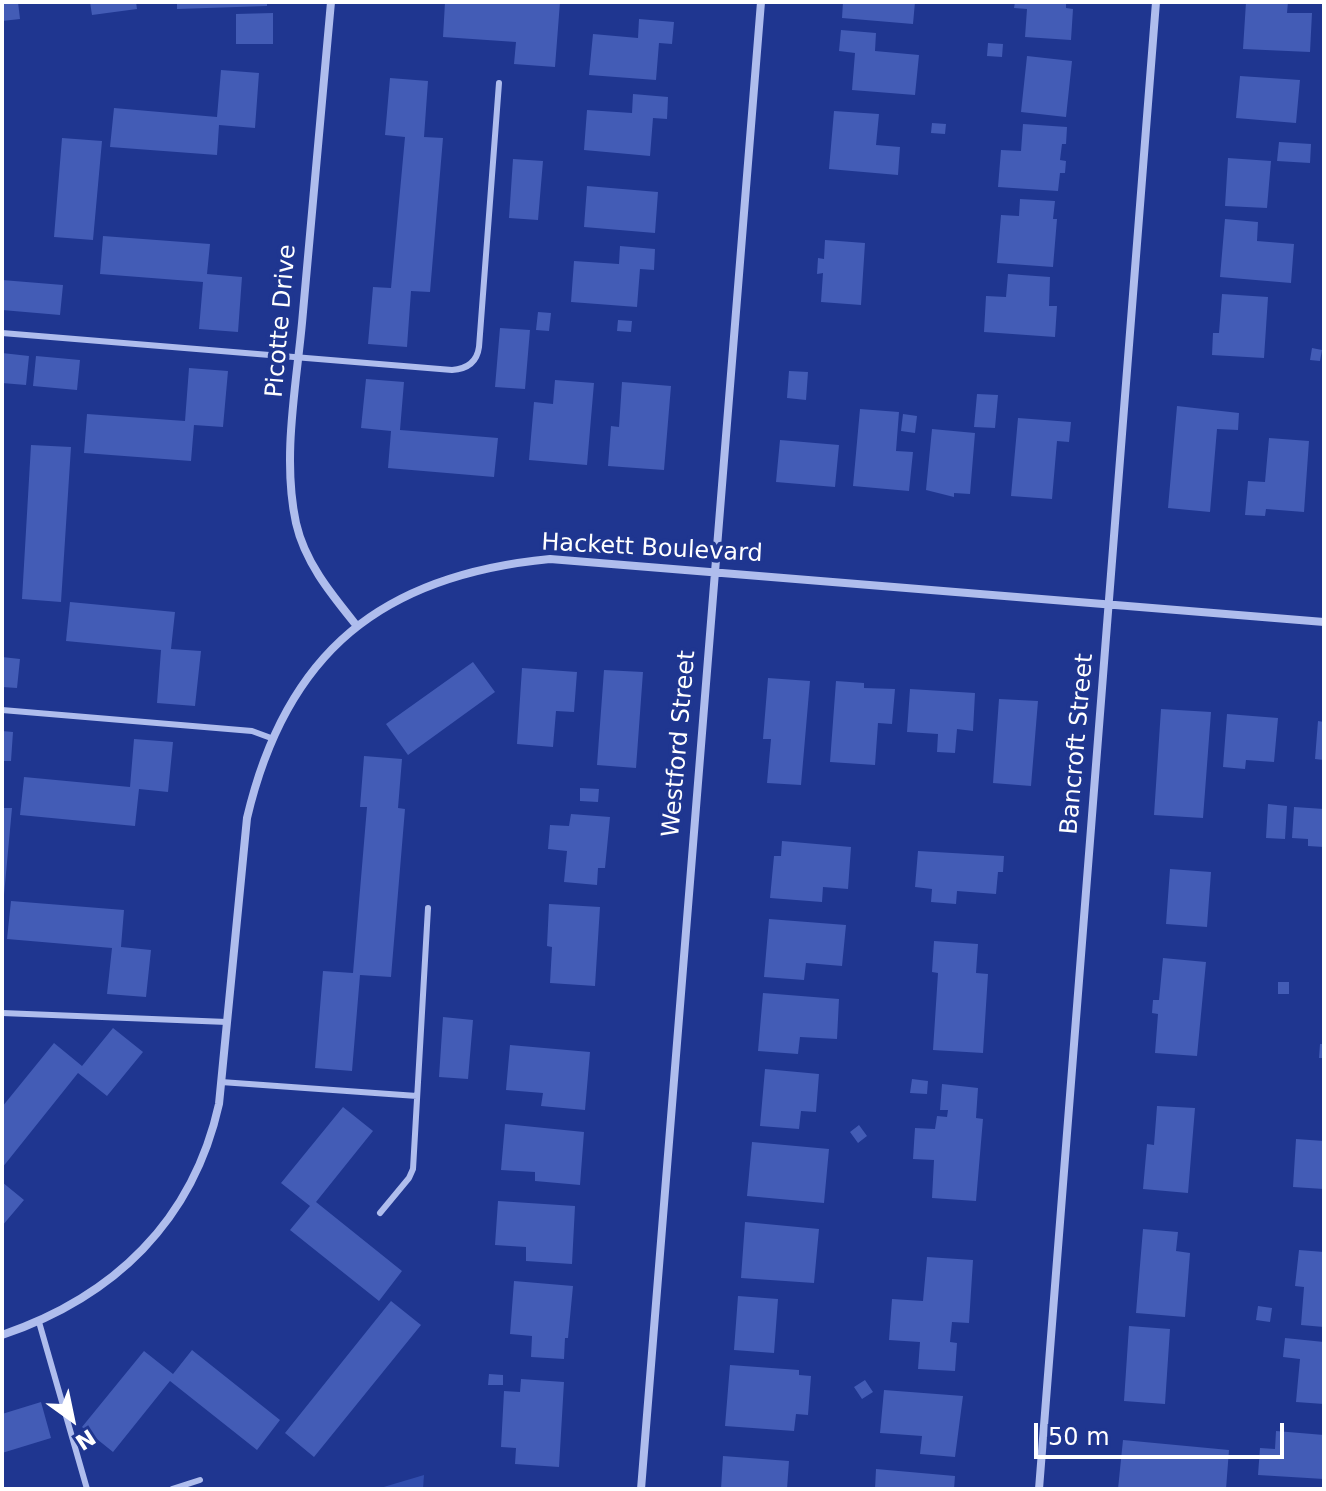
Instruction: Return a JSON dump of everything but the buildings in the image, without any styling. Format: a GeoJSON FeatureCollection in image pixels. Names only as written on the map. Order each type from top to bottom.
{"type":"FeatureCollection","features":[{"type":"Feature","properties":{"kind":"street","name":"Picotte Drive"},"geometry":{"type":"LineString","coordinates":[[331,2],[290,476],[297,525],[311,562],[331,595],[357,626]]}},
{"type":"Feature","properties":{"kind":"street","name":"Westford Street"},"geometry":{"type":"LineString","coordinates":[[641,1489],[761,2]]}},
{"type":"Feature","properties":{"kind":"street","name":"Bancroft Street"},"geometry":{"type":"LineString","coordinates":[[1039,1489],[1156,2]]}},
{"type":"Feature","properties":{"kind":"street","name":"Hackett Boulevard"},"geometry":{"type":"LineString","coordinates":[[2,1335],[39,1322],[116,1274],[145,1248],[171,1217],[199,1170],[212,1137],[221,1082],[247,818],[257,775],[271,738],[303,685],[329,653],[357,626],[384,607],[434,582],[485,568],[550,559],[1324,622]]}},
{"type":"Feature","properties":{"kind":"lane"},"geometry":{"type":"LineString","coordinates":[[2,333],[462,369],[474,361],[479,347],[499,83]]}},
{"type":"Feature","properties":{"kind":"lane"},"geometry":{"type":"LineString","coordinates":[[2,710],[252,731],[271,738]]}},
{"type":"Feature","properties":{"kind":"lane"},"geometry":{"type":"LineString","coordinates":[[380,1213],[412,1172],[428,908]]}},
{"type":"Feature","properties":{"kind":"lane"},"geometry":{"type":"LineString","coordinates":[[2,1013],[227,1022]]}},
{"type":"Feature","properties":{"kind":"lane"},"geometry":{"type":"LineString","coordinates":[[221,1082],[417,1096]]}},
{"type":"Feature","properties":{"kind":"lane"},"geometry":{"type":"LineString","coordinates":[[39,1322],[87,1489]]}},
{"type":"Feature","properties":{"kind":"lane"},"geometry":{"type":"LineString","coordinates":[[172,1489],[200,1480]]}},
{"type":"Feature","properties":{"kind":"shaded area"},"geometry":{"type":"Polygon","coordinates":[[[424,1475],[423,1489],[377,1489],[424,1475]]]}}]}
